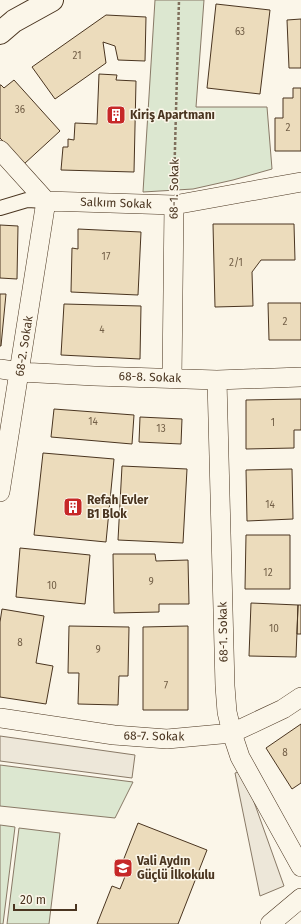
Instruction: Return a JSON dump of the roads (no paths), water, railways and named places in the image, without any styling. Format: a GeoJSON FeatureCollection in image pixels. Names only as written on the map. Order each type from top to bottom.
{"type":"FeatureCollection","features":[{"type":"Feature","properties":{"kind":"street"},"geometry":{"type":"LineString","coordinates":[[0,32],[14,21],[52,0]]}},
{"type":"Feature","properties":{"kind":"street"},"geometry":{"type":"LineString","coordinates":[[0,150],[46,201]]}},
{"type":"Feature","properties":{"kind":"street","name":"Salkım Sokak"},"geometry":{"type":"LineString","coordinates":[[46,201],[174,204],[301,182]]}},
{"type":"Feature","properties":{"kind":"street"},"geometry":{"type":"LineString","coordinates":[[0,208],[27,200],[46,201]]}},
{"type":"Feature","properties":{"kind":"street","name":"68-2. Sokak"},"geometry":{"type":"LineString","coordinates":[[0,492],[46,201]]}},
{"type":"Feature","properties":{"kind":"street","name":"68-1. Sokak"},"geometry":{"type":"LineString","coordinates":[[172,378],[174,204]]}},
{"type":"Feature","properties":{"kind":"street","name":"68-8. Sokak"},"geometry":{"type":"LineString","coordinates":[[0,369],[20,372],[94,376],[217,380],[301,377]]}},
{"type":"Feature","properties":{"kind":"street","name":"68-1. Sokak"},"geometry":{"type":"LineString","coordinates":[[217,380],[224,686],[227,712],[240,757],[284,839],[301,867]]}},
{"type":"Feature","properties":{"kind":"street","name":"68-7. Sokak"},"geometry":{"type":"LineString","coordinates":[[0,718],[114,735],[167,739],[232,733],[283,710],[301,697]]}},
{"type":"Feature","properties":{"kind":"street"},"geometry":{"type":"LineString","coordinates":[[270,924],[301,898]]}},
{"type":"Feature","properties":{"kind":"place","name":"Kiriş Apartmanı"},"geometry":{"type":"Point","coordinates":[116,115]}},
{"type":"Feature","properties":{"kind":"place","name":"Refah Evler B1 Blok"},"geometry":{"type":"Point","coordinates":[73,507]}},
{"type":"Feature","properties":{"kind":"place","name":"Vali Aydın Güçlü İlkokulu"},"geometry":{"type":"Point","coordinates":[123,868]}}]}
